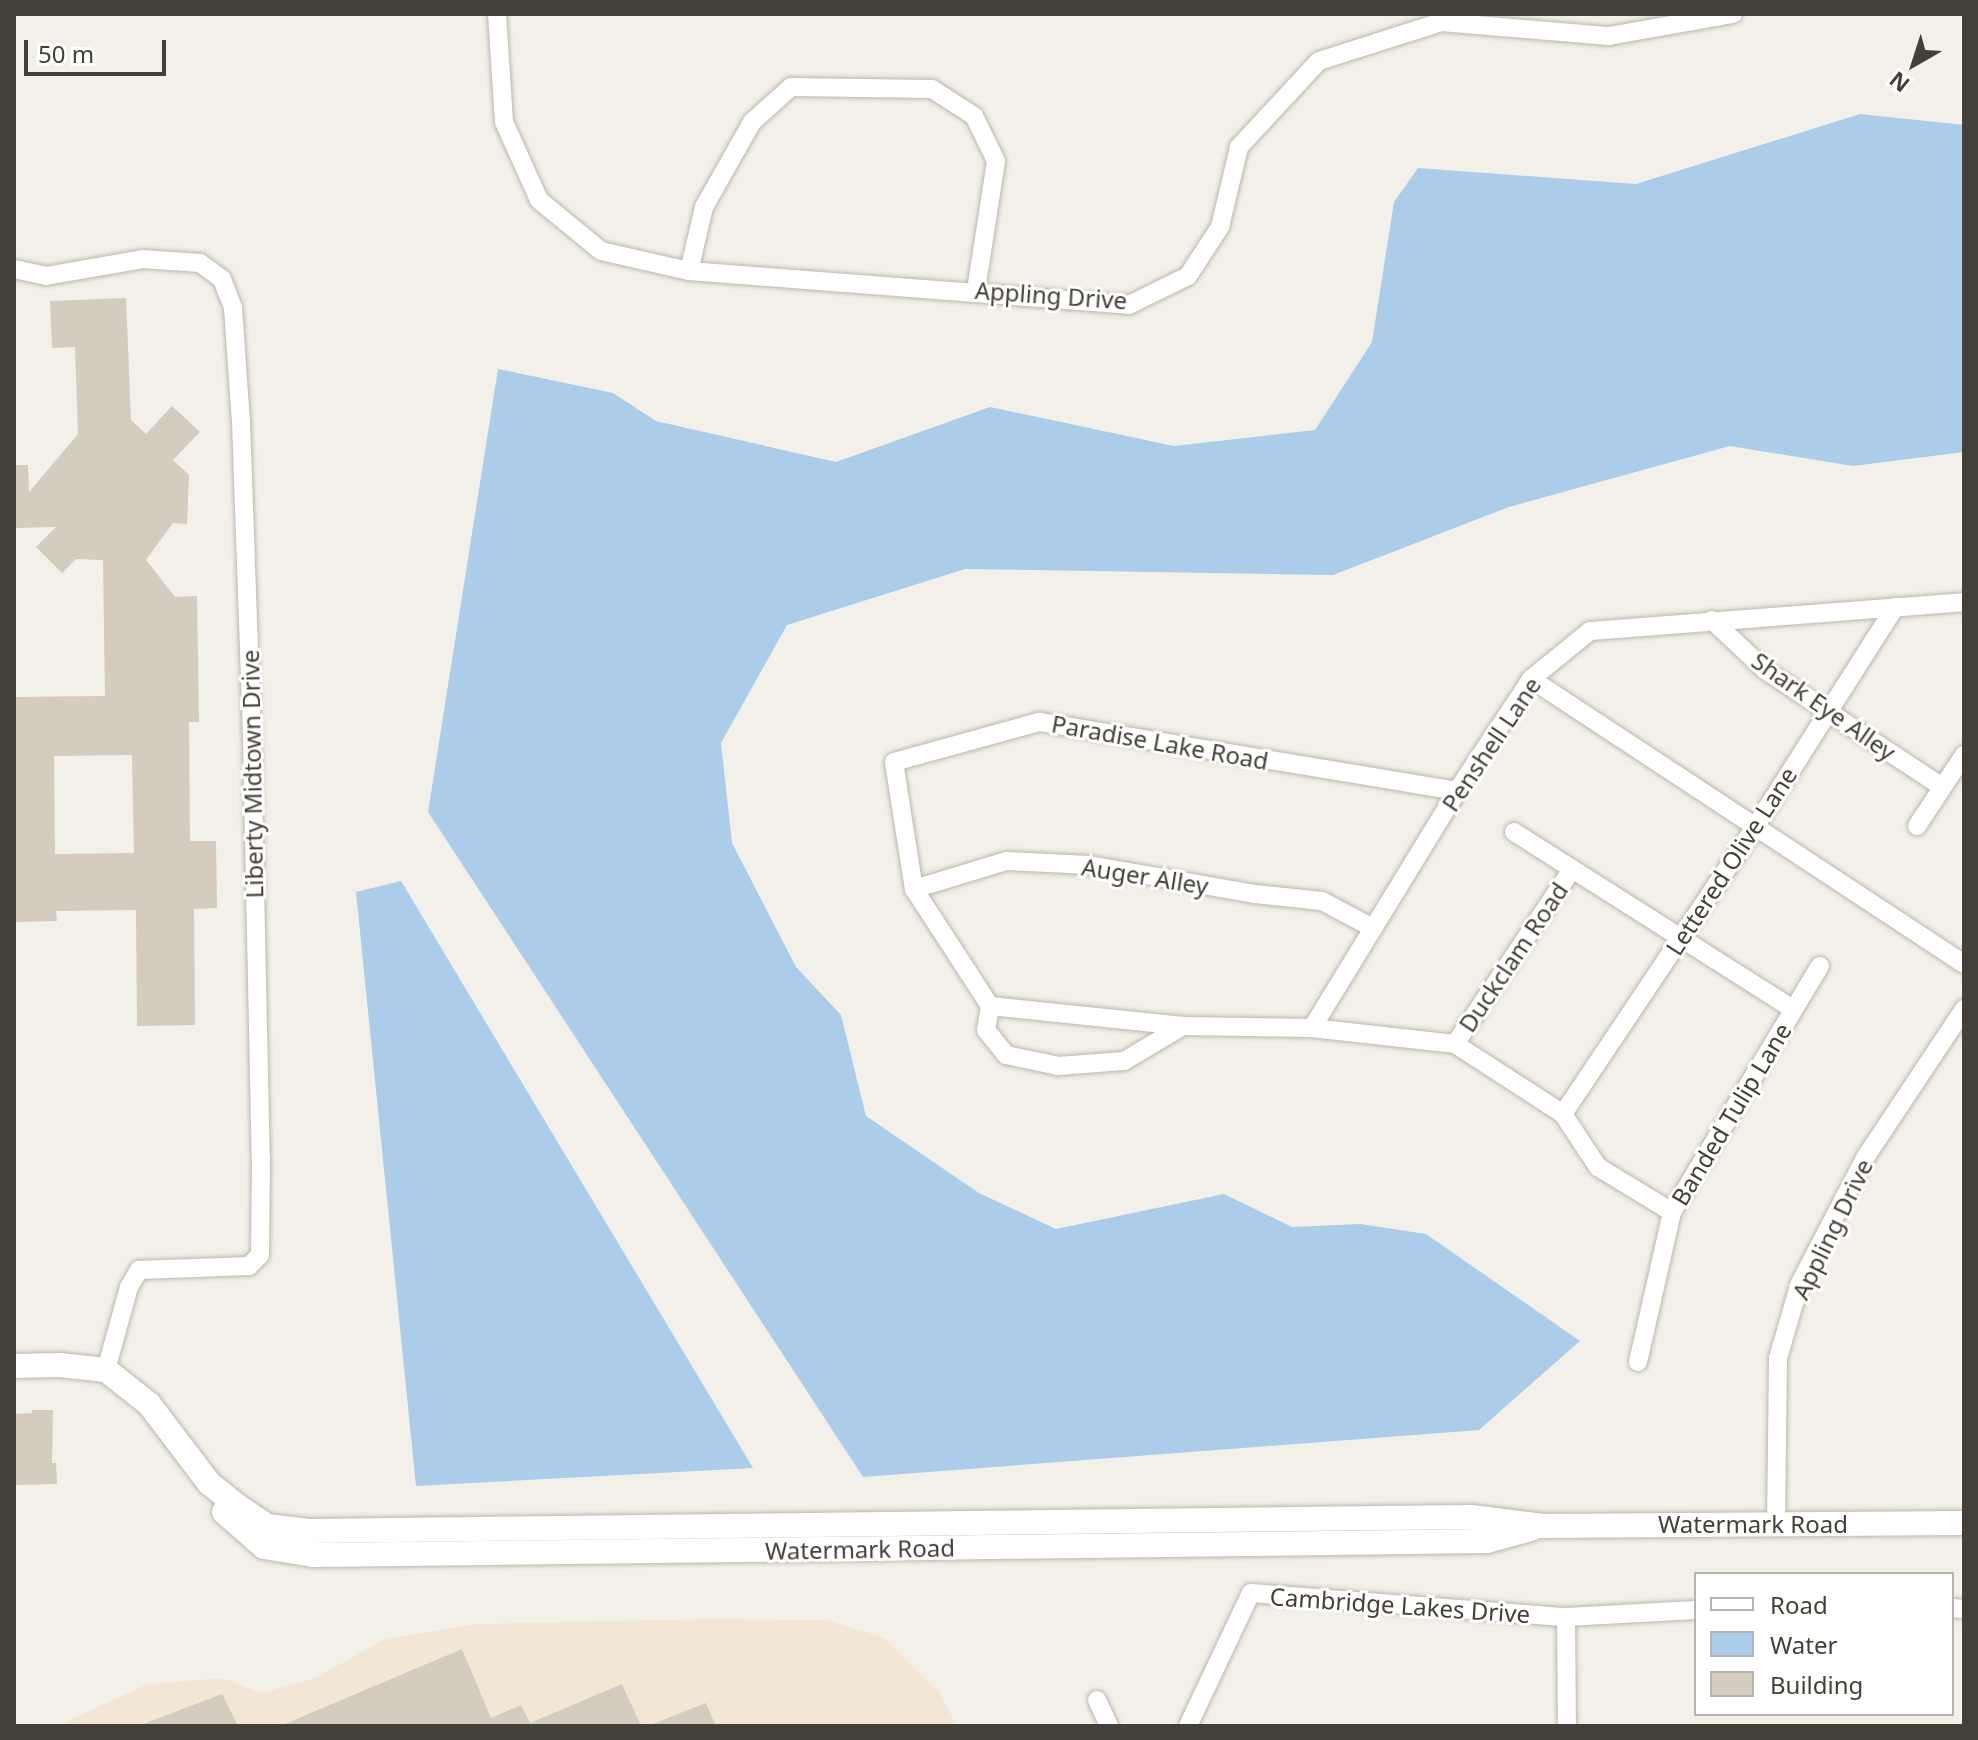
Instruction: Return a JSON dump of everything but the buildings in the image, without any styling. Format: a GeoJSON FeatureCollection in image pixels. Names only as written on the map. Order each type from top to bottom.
{"type":"FeatureCollection","features":[{"type":"Feature","properties":{"kind":"street","name":"Appling Drive"},"geometry":{"type":"LineString","coordinates":[[497,14],[504,122],[539,200],[601,251],[689,271],[976,290],[1129,305],[1188,276],[1220,227],[1239,147],[1319,61],[1441,22],[1609,36],[1733,14]]}},
{"type":"Feature","properties":{"kind":"street"},"geometry":{"type":"LineString","coordinates":[[689,271],[704,207],[752,122],[791,87],[932,89],[974,116],[996,161],[976,290]]}},
{"type":"Feature","properties":{"kind":"street","name":"Liberty Midtown Drive"},"geometry":{"type":"LineString","coordinates":[[14,269],[46,276],[143,259],[200,263],[222,279],[233,308],[241,421],[252,741],[261,1160],[260,1255],[249,1266],[139,1270],[129,1287],[106,1370]]}},
{"type":"Feature","properties":{"kind":"street","name":"Penshell Lane"},"geometry":{"type":"LineString","coordinates":[[1312,1028],[1457,791],[1531,679],[1590,631],[1964,602]]}},
{"type":"Feature","properties":{"kind":"street","name":"Lettered Olive Lane"},"geometry":{"type":"LineString","coordinates":[[1563,1114],[1755,827],[1895,607]]}},
{"type":"Feature","properties":{"kind":"street","name":"Shark Eye Alley"},"geometry":{"type":"LineString","coordinates":[[1712,620],[1765,670],[1827,714],[1941,786]]}},
{"type":"Feature","properties":{"kind":"street"},"geometry":{"type":"LineString","coordinates":[[1531,679],[1964,964]]}},
{"type":"Feature","properties":{"kind":"street","name":"Paradise Lake Road"},"geometry":{"type":"LineString","coordinates":[[1183,1026],[1124,1061],[1058,1066],[1006,1055],[986,1030],[990,1006],[914,889],[894,762],[1039,722],[1457,791]]}},
{"type":"Feature","properties":{"kind":"street"},"geometry":{"type":"LineString","coordinates":[[1917,826],[1964,755]]}},
{"type":"Feature","properties":{"kind":"street"},"geometry":{"type":"LineString","coordinates":[[1514,832],[1793,1009]]}},
{"type":"Feature","properties":{"kind":"street","name":"Auger Alley"},"geometry":{"type":"LineString","coordinates":[[914,889],[1007,861],[1089,865],[1255,894],[1322,901],[1373,928]]}},
{"type":"Feature","properties":{"kind":"street","name":"Duckclam Road"},"geometry":{"type":"LineString","coordinates":[[1455,1044],[1571,871]]}},
{"type":"Feature","properties":{"kind":"street","name":"Banded Tulip Lane"},"geometry":{"type":"LineString","coordinates":[[1638,1362],[1672,1212],[1820,966]]}},
{"type":"Feature","properties":{"kind":"street"},"geometry":{"type":"LineString","coordinates":[[990,1006],[1183,1026],[1312,1028],[1455,1044],[1563,1114],[1598,1167],[1672,1212]]}},
{"type":"Feature","properties":{"kind":"street","name":"Appling Drive"},"geometry":{"type":"LineString","coordinates":[[1776,1524],[1778,1358],[1800,1283],[1865,1158],[1964,1009]]}},
{"type":"Feature","properties":{"kind":"street"},"geometry":{"type":"LineString","coordinates":[[14,1366],[60,1365],[106,1370]]}},
{"type":"Feature","properties":{"kind":"street","name":"Watermark Road"},"geometry":{"type":"LineString","coordinates":[[106,1370],[149,1404],[202,1473],[215,1505],[264,1547],[314,1555],[1487,1541],[1543,1526],[1964,1523]]}},
{"type":"Feature","properties":{"kind":"street","name":"Cambridge Lakes Drive"},"geometry":{"type":"LineString","coordinates":[[1188,1726],[1251,1593],[1566,1617],[1694,1610]]}},
{"type":"Feature","properties":{"kind":"street"},"geometry":{"type":"LineString","coordinates":[[1566,1617],[1567,1726]]}},
{"type":"Feature","properties":{"kind":"street"},"geometry":{"type":"LineString","coordinates":[[1097,1700],[1109,1726]]}},
{"type":"Feature","properties":{"kind":"shaded area"},"geometry":{"type":"Polygon","coordinates":[[[827,1620],[885,1638],[940,1693],[957,1726],[57,1726],[148,1684],[222,1678],[262,1693],[315,1678],[383,1640],[475,1624],[827,1620]]]}},
{"type":"Feature","properties":{"kind":"water"},"geometry":{"type":"Polygon","coordinates":[[[1860,114],[1964,125],[1964,452],[1853,466],[1730,446],[1509,507],[1333,575],[965,569],[787,625],[721,743],[732,843],[796,967],[841,1015],[866,1116],[979,1193],[1056,1229],[1224,1194],[1292,1227],[1360,1224],[1426,1234],[1580,1341],[1479,1430],[863,1477],[428,812],[498,369],[613,393],[656,421],[836,462],[990,407],[1174,446],[1315,430],[1372,342],[1394,202],[1418,168],[1636,184],[1860,114]]]}},
{"type":"Feature","properties":{"kind":"water"},"geometry":{"type":"Polygon","coordinates":[[[401,881],[753,1468],[416,1486],[356,892],[401,881]]]}}]}
